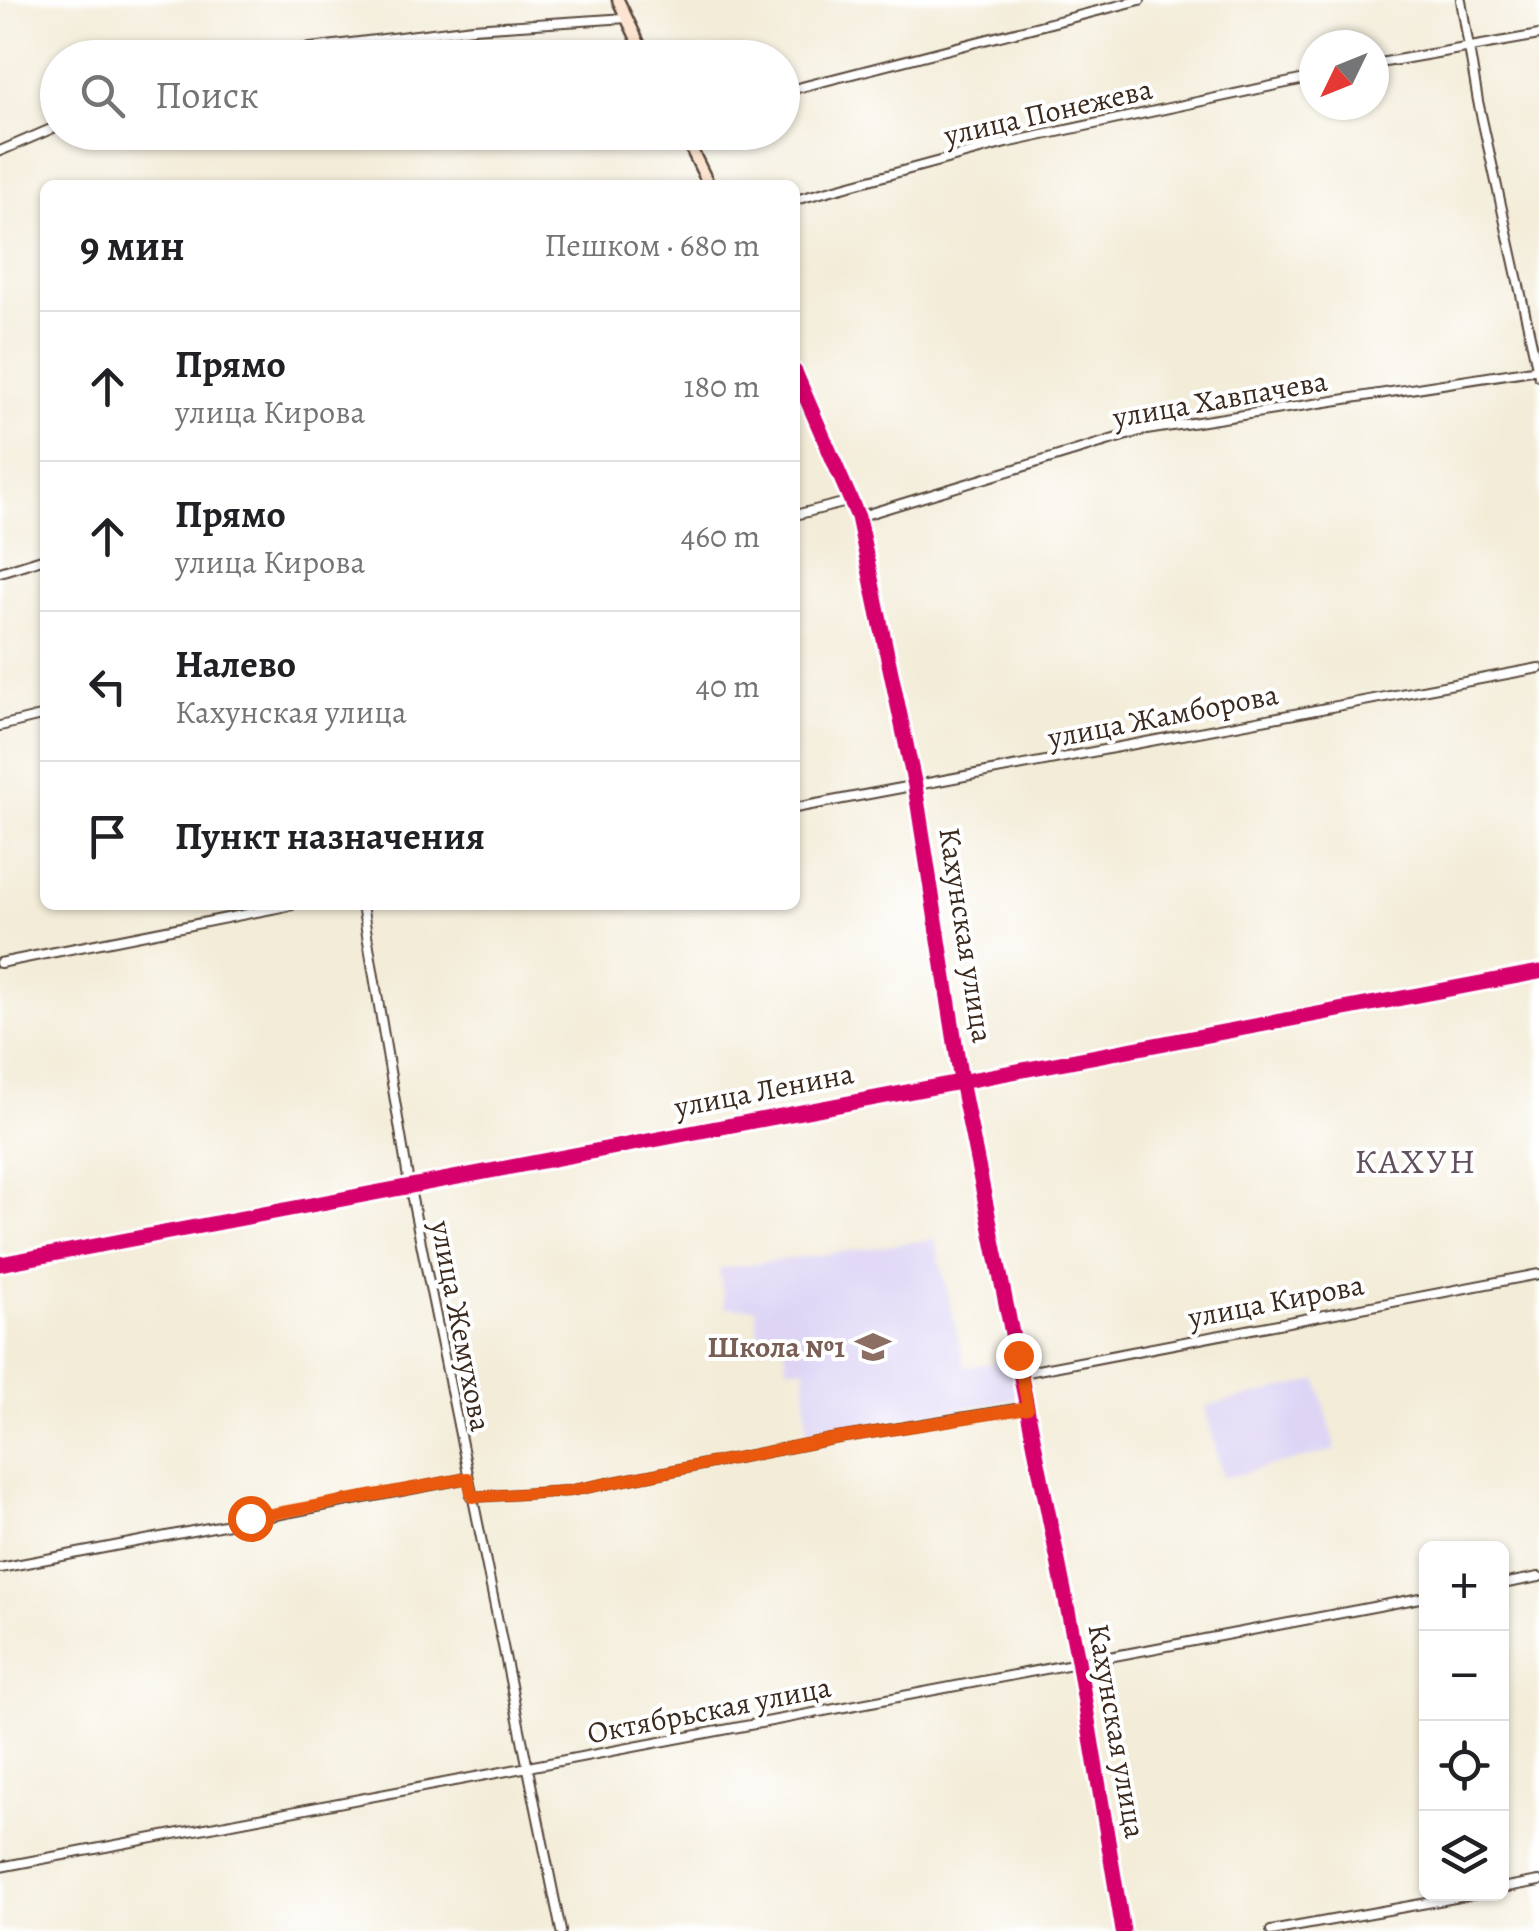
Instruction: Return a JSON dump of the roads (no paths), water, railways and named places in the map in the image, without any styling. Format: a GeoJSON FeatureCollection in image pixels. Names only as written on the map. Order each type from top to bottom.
{"type":"FeatureCollection","features":[{"type":"Feature","properties":{"kind":"street"},"geometry":{"type":"LineString","coordinates":[[618,0],[637,40]]}},
{"type":"Feature","properties":{"kind":"street"},"geometry":{"type":"LineString","coordinates":[[800,87],[1140,0]]}},
{"type":"Feature","properties":{"kind":"street"},"geometry":{"type":"LineString","coordinates":[[1462,0],[1539,371]]}},
{"type":"Feature","properties":{"kind":"street"},"geometry":{"type":"LineString","coordinates":[[375,40],[473,28],[627,18]]}},
{"type":"Feature","properties":{"kind":"street"},"geometry":{"type":"LineString","coordinates":[[1389,61],[1539,34]]}},
{"type":"Feature","properties":{"kind":"street","name":"улица Понежева"},"geometry":{"type":"LineString","coordinates":[[800,199],[1006,143],[1299,80]]}},
{"type":"Feature","properties":{"kind":"street"},"geometry":{"type":"LineString","coordinates":[[0,152],[40,134]]}},
{"type":"Feature","properties":{"kind":"street"},"geometry":{"type":"LineString","coordinates":[[693,150],[708,180]]}},
{"type":"Feature","properties":{"kind":"street","name":"улица Хавпачева"},"geometry":{"type":"LineString","coordinates":[[858,517],[1140,431],[1539,371]]}},
{"type":"Feature","properties":{"kind":"street","name":"Кахунская улица"},"geometry":{"type":"LineString","coordinates":[[800,383],[858,517],[914,786],[962,1081],[1078,1660],[1124,1931]]}},
{"type":"Feature","properties":{"kind":"street"},"geometry":{"type":"LineString","coordinates":[[800,514],[851,500]]}},
{"type":"Feature","properties":{"kind":"street"},"geometry":{"type":"LineString","coordinates":[[0,572],[40,560]]}},
{"type":"Feature","properties":{"kind":"street","name":"улица Жамборова"},"geometry":{"type":"LineString","coordinates":[[800,807],[1539,668]]}},
{"type":"Feature","properties":{"kind":"street"},"geometry":{"type":"LineString","coordinates":[[0,726],[40,716]]}},
{"type":"Feature","properties":{"kind":"street"},"geometry":{"type":"LineString","coordinates":[[0,963],[267,910]]}},
{"type":"Feature","properties":{"kind":"street","name":"улица Жемухова"},"geometry":{"type":"LineString","coordinates":[[363,910],[409,1184],[561,1931]]}},
{"type":"Feature","properties":{"kind":"street","name":"улица Ленина"},"geometry":{"type":"LineString","coordinates":[[0,1264],[1539,972]]}},
{"type":"Feature","properties":{"kind":"street","name":"улица Кирова"},"geometry":{"type":"LineString","coordinates":[[1022,1373],[1539,1274]]}},
{"type":"Feature","properties":{"kind":"street"},"geometry":{"type":"LineString","coordinates":[[472,1497],[569,1491],[832,1439],[1028,1408]]}},
{"type":"Feature","properties":{"kind":"street"},"geometry":{"type":"LineString","coordinates":[[0,1568],[468,1478]]}},
{"type":"Feature","properties":{"kind":"street"},"geometry":{"type":"LineString","coordinates":[[1509,1583],[1539,1577]]}},
{"type":"Feature","properties":{"kind":"street","name":"Октябрьская улица"},"geometry":{"type":"LineString","coordinates":[[0,1867],[1419,1598]]}},
{"type":"Feature","properties":{"kind":"street"},"geometry":{"type":"LineString","coordinates":[[1509,1886],[1539,1880]]}},
{"type":"Feature","properties":{"kind":"street"},"geometry":{"type":"LineString","coordinates":[[1270,1931],[1439,1901]]}},
{"type":"Feature","properties":{"kind":"place","name":"Школа №1"},"geometry":{"type":"Point","coordinates":[873,1347]}},
{"type":"Feature","properties":{"kind":"district","name":"КАХУН"},"geometry":{"type":"Point","coordinates":[1416,1161]}}]}
